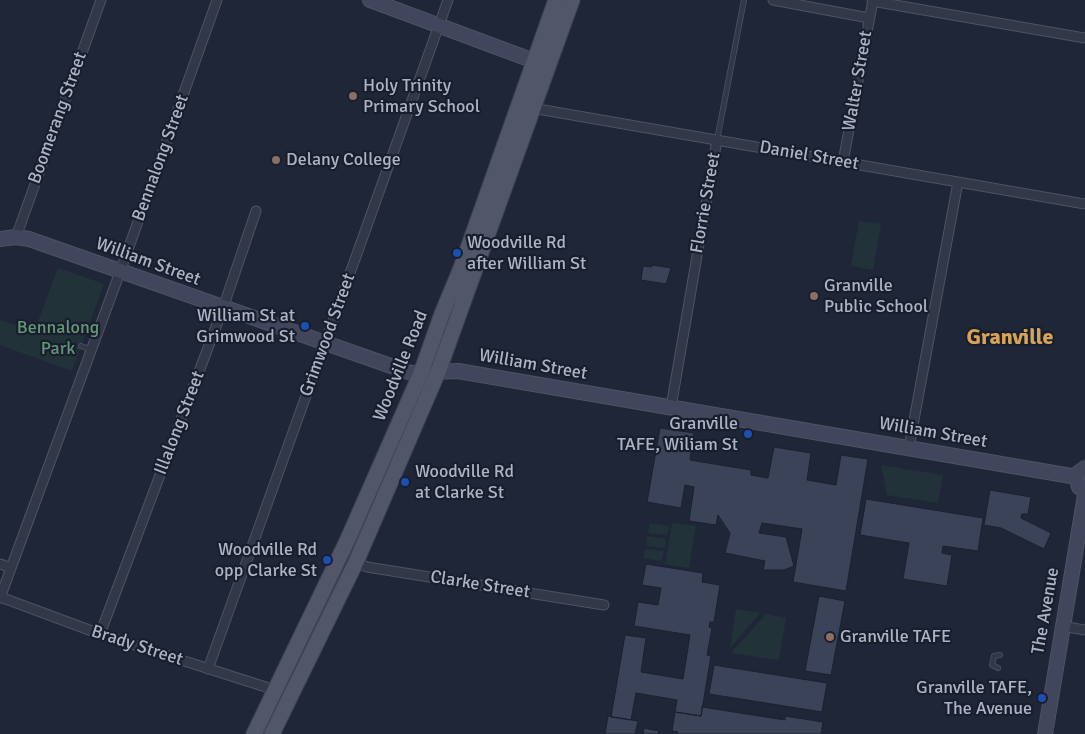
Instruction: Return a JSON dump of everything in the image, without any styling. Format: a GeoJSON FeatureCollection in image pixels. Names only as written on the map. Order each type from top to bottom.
{"type":"FeatureCollection","features":[{"type":"Feature","properties":{"kind":"main road","name":"Woodville Road"},"geometry":{"type":"LineString","coordinates":[[272,734],[356,562],[438,372],[532,108],[540,63],[556,0]]}},
{"type":"Feature","properties":{"kind":"main road","name":"Woodville Road"},"geometry":{"type":"LineString","coordinates":[[254,734],[348,539],[421,373],[442,314],[540,63],[572,0]]}},
{"type":"Feature","properties":{"kind":"street","name":"Boomerang Street"},"geometry":{"type":"LineString","coordinates":[[16,237],[101,0]]}},
{"type":"Feature","properties":{"kind":"street","name":"Bennalong Street"},"geometry":{"type":"LineString","coordinates":[[0,597],[92,350],[217,0]]}},
{"type":"Feature","properties":{"kind":"street"},"geometry":{"type":"LineString","coordinates":[[370,0],[540,63]]}},
{"type":"Feature","properties":{"kind":"street","name":"Grimwood Street"},"geometry":{"type":"LineString","coordinates":[[208,669],[448,0]]}},
{"type":"Feature","properties":{"kind":"street"},"geometry":{"type":"LineString","coordinates":[[773,0],[869,18]]}},
{"type":"Feature","properties":{"kind":"street"},"geometry":{"type":"LineString","coordinates":[[872,1],[1085,38]]}},
{"type":"Feature","properties":{"kind":"street","name":"Walter Street"},"geometry":{"type":"LineString","coordinates":[[843,162],[872,1]]}},
{"type":"Feature","properties":{"kind":"street","name":"Daniel Street"},"geometry":{"type":"LineString","coordinates":[[532,108],[1085,204]]}},
{"type":"Feature","properties":{"kind":"street","name":"Florrie Street"},"geometry":{"type":"LineString","coordinates":[[671,407],[717,140]]}},
{"type":"Feature","properties":{"kind":"street"},"geometry":{"type":"LineString","coordinates":[[909,447],[958,182]]}},
{"type":"Feature","properties":{"kind":"street","name":"Illalong Street"},"geometry":{"type":"LineString","coordinates":[[100,634],[223,308],[256,211]]}},
{"type":"Feature","properties":{"kind":"street","name":"William Street"},"geometry":{"type":"LineString","coordinates":[[0,239],[16,237],[29,239],[411,373],[458,371],[909,447],[1081,472]]}},
{"type":"Feature","properties":{"kind":"street"},"geometry":{"type":"LineString","coordinates":[[1081,472],[1078,484],[1085,491]]}},
{"type":"Feature","properties":{"kind":"street","name":"The Avenue"},"geometry":{"type":"LineString","coordinates":[[1045,734],[1085,495]]}},
{"type":"Feature","properties":{"kind":"street","name":"Clarke Street"},"geometry":{"type":"LineString","coordinates":[[356,562],[367,567],[604,605]]}},
{"type":"Feature","properties":{"kind":"street"},"geometry":{"type":"LineString","coordinates":[[0,564],[11,568]]}},
{"type":"Feature","properties":{"kind":"street","name":"Brady Street"},"geometry":{"type":"LineString","coordinates":[[0,597],[100,634],[275,690]]}},
{"type":"Feature","properties":{"kind":"street"},"geometry":{"type":"LineString","coordinates":[[1062,626],[1085,630]]}},
{"type":"Feature","properties":{"kind":"lane","name":"Florrie Street"},"geometry":{"type":"LineString","coordinates":[[717,140],[744,0]]}},
{"type":"Feature","properties":{"kind":"lane"},"geometry":{"type":"LineString","coordinates":[[81,346],[92,350]]}},
{"type":"Feature","properties":{"kind":"lane"},"geometry":{"type":"LineString","coordinates":[[998,668],[992,665],[994,656],[1000,655]]}},
{"type":"Feature","properties":{"kind":"green space"},"geometry":{"type":"Polygon","coordinates":[[[859,221],[881,224],[873,270],[851,266],[859,221]]]}},
{"type":"Feature","properties":{"kind":"green space","name":"Bennalong Park"},"geometry":{"type":"Polygon","coordinates":[[[58,268],[104,284],[72,371],[0,345],[0,320],[34,332],[58,268]]]}},
{"type":"Feature","properties":{"kind":"green space"},"geometry":{"type":"Polygon","coordinates":[[[881,465],[943,475],[938,503],[887,495],[881,465]]]}},
{"type":"Feature","properties":{"kind":"green space"},"geometry":{"type":"Polygon","coordinates":[[[650,523],[669,526],[667,535],[648,533],[650,523]]]}},
{"type":"Feature","properties":{"kind":"green space"},"geometry":{"type":"Polygon","coordinates":[[[672,523],[696,526],[689,568],[665,564],[672,523]]]}},
{"type":"Feature","properties":{"kind":"green space"},"geometry":{"type":"Polygon","coordinates":[[[647,536],[666,539],[665,548],[646,546],[647,536]]]}},
{"type":"Feature","properties":{"kind":"green space"},"geometry":{"type":"Polygon","coordinates":[[[645,549],[664,551],[662,561],[643,558],[645,549]]]}},
{"type":"Feature","properties":{"kind":"green space"},"geometry":{"type":"Polygon","coordinates":[[[736,609],[760,613],[730,648],[736,609]]]}},
{"type":"Feature","properties":{"kind":"green space"},"geometry":{"type":"Polygon","coordinates":[[[766,614],[786,618],[779,660],[731,653],[766,614]]]}},
{"type":"Feature","properties":{"kind":"building"},"geometry":{"type":"Polygon","coordinates":[[[652,265],[671,268],[666,284],[641,280],[643,266],[652,267],[652,265]]]}},
{"type":"Feature","properties":{"kind":"building"},"geometry":{"type":"Polygon","coordinates":[[[660,428],[694,433],[690,460],[751,470],[751,475],[768,478],[774,447],[811,453],[807,480],[836,485],[841,455],[868,459],[846,591],[793,582],[802,529],[762,523],[759,533],[786,537],[794,566],[784,570],[763,570],[765,561],[725,553],[730,533],[718,515],[716,525],[689,521],[694,487],[685,485],[681,508],[647,502],[660,428]]]}},
{"type":"Feature","properties":{"kind":"building"},"geometry":{"type":"Polygon","coordinates":[[[990,490],[1031,497],[1028,514],[1022,514],[1021,518],[1051,533],[1044,549],[1001,528],[984,525],[990,490]]]}},
{"type":"Feature","properties":{"kind":"building"},"geometry":{"type":"Polygon","coordinates":[[[866,499],[983,518],[978,551],[943,546],[942,553],[952,555],[947,586],[903,579],[909,543],[860,535],[866,499]]]}},
{"type":"Feature","properties":{"kind":"building"},"geometry":{"type":"Polygon","coordinates":[[[646,564],[703,573],[702,582],[720,585],[714,622],[710,622],[709,627],[712,628],[707,655],[711,656],[701,716],[675,712],[677,700],[636,693],[631,720],[611,717],[625,635],[646,638],[641,672],[683,679],[690,635],[634,626],[638,602],[658,605],[661,588],[642,585],[646,564]]]}},
{"type":"Feature","properties":{"kind":"building"},"geometry":{"type":"Polygon","coordinates":[[[819,596],[845,601],[831,675],[805,671],[819,596]]]}},
{"type":"Feature","properties":{"kind":"building"},"geometry":{"type":"Polygon","coordinates":[[[714,665],[827,683],[822,712],[709,694],[714,665]]]}},
{"type":"Feature","properties":{"kind":"building"},"geometry":{"type":"Polygon","coordinates":[[[702,707],[785,720],[785,716],[823,722],[821,734],[677,734],[678,732],[672,731],[675,712],[701,716],[702,707]]]}},
{"type":"Feature","properties":{"kind":"building"},"geometry":{"type":"Polygon","coordinates":[[[608,716],[638,721],[635,734],[605,734],[608,716]]]}},
{"type":"Feature","properties":{"kind":"building"},"geometry":{"type":"Polygon","coordinates":[[[644,728],[659,731],[658,734],[643,734],[644,728]]]}},
{"type":"Feature","properties":{"kind":"place","name":"Holy Trinity Primary School"},"geometry":{"type":"Point","coordinates":[353,96]}},
{"type":"Feature","properties":{"kind":"place","name":"Delany College"},"geometry":{"type":"Point","coordinates":[276,160]}},
{"type":"Feature","properties":{"kind":"place","name":"Woodville Rd after William St"},"geometry":{"type":"Point","coordinates":[457,253]}},
{"type":"Feature","properties":{"kind":"place","name":"Granville Public School"},"geometry":{"type":"Point","coordinates":[814,296]}},
{"type":"Feature","properties":{"kind":"place","name":"William St at Grimwood St"},"geometry":{"type":"Point","coordinates":[305,326]}},
{"type":"Feature","properties":{"kind":"place","name":"Granville TAFE, Wiliam St"},"geometry":{"type":"Point","coordinates":[748,434]}},
{"type":"Feature","properties":{"kind":"place","name":"Woodville Rd at Clarke St"},"geometry":{"type":"Point","coordinates":[405,482]}},
{"type":"Feature","properties":{"kind":"place","name":"Woodville Rd opp Clarke St"},"geometry":{"type":"Point","coordinates":[327,560]}},
{"type":"Feature","properties":{"kind":"place","name":"Granville TAFE"},"geometry":{"type":"Point","coordinates":[830,637]}},
{"type":"Feature","properties":{"kind":"place","name":"Granville TAFE, The Avenue"},"geometry":{"type":"Point","coordinates":[1042,698]}},
{"type":"Feature","properties":{"kind":"district","name":"Granville"},"geometry":{"type":"Point","coordinates":[1010,338]}}]}
